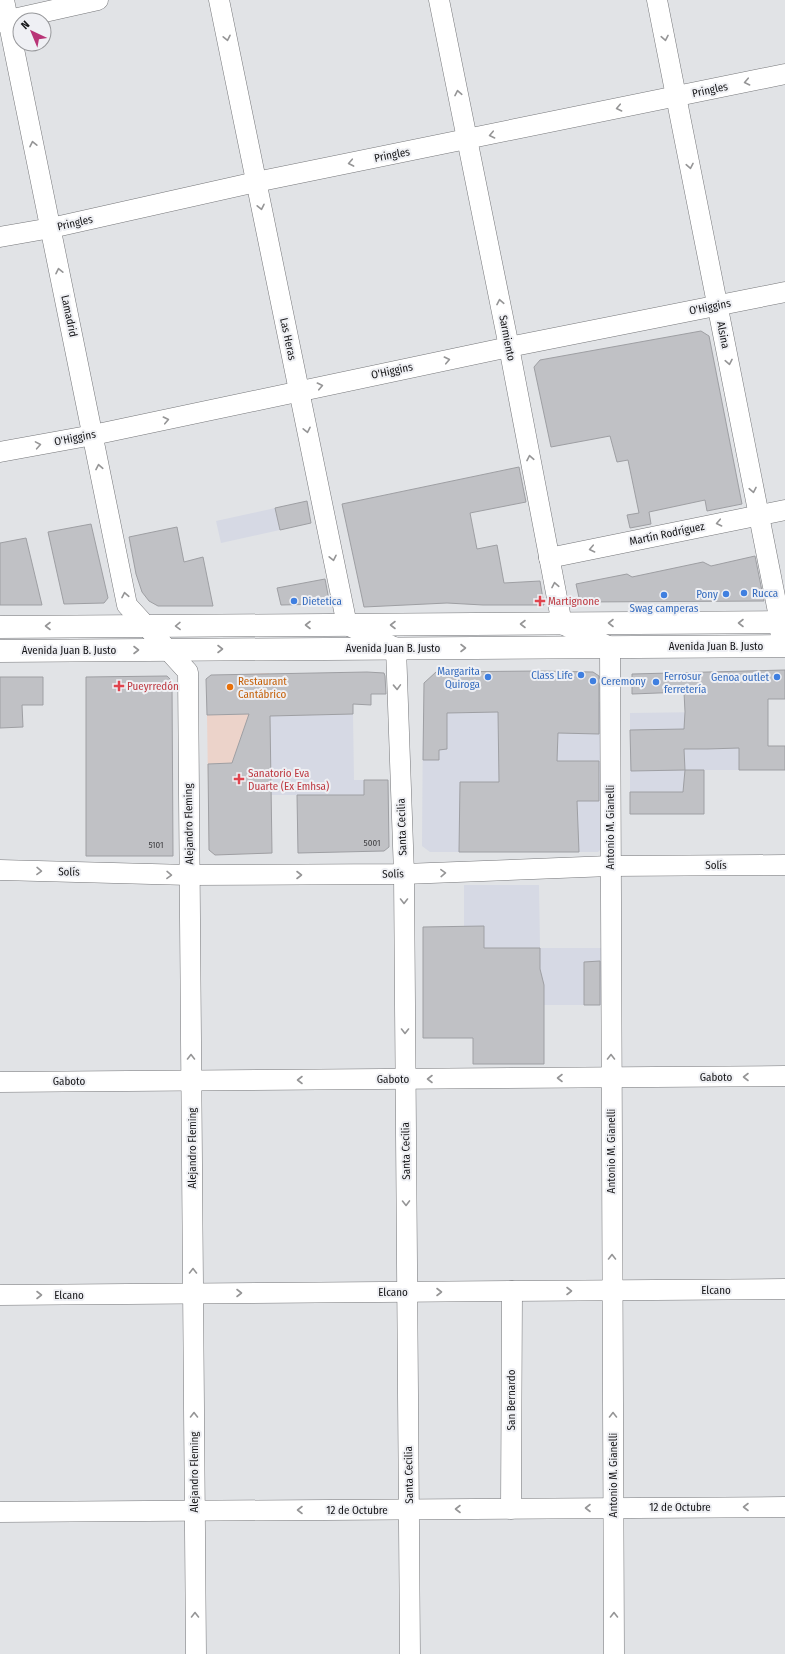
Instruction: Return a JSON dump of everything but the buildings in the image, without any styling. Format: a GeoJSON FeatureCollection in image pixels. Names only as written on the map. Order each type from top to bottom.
{"type":"FeatureCollection","features":[{"type":"Feature","properties":{"kind":"main road","name":"Avenida Juan B. Justo"},"geometry":{"type":"LineString","coordinates":[[0,627],[782,622]]}},
{"type":"Feature","properties":{"kind":"main road","name":"Avenida Juan B. Justo"},"geometry":{"type":"LineString","coordinates":[[0,651],[783,646]]}},
{"type":"Feature","properties":{"kind":"street","name":"Lamadrid"},"geometry":{"type":"LineString","coordinates":[[4,0],[4,21],[51,228],[127,605],[146,626]]}},
{"type":"Feature","properties":{"kind":"street"},"geometry":{"type":"LineString","coordinates":[[4,21],[98,0]]}},
{"type":"Feature","properties":{"kind":"street","name":"Las Heras"},"geometry":{"type":"LineString","coordinates":[[219,0],[347,625]]}},
{"type":"Feature","properties":{"kind":"street","name":"Sarmiento"},"geometry":{"type":"LineString","coordinates":[[439,0],[509,346],[562,624]]}},
{"type":"Feature","properties":{"kind":"street","name":"Alsina"},"geometry":{"type":"LineString","coordinates":[[657,0],[758,515],[782,622],[783,646]]}},
{"type":"Feature","properties":{"kind":"street","name":"Pringles"},"geometry":{"type":"LineString","coordinates":[[0,237],[51,228],[256,182],[785,74]]}},
{"type":"Feature","properties":{"kind":"street","name":"O'Higgins"},"geometry":{"type":"LineString","coordinates":[[0,452],[93,435],[509,346],[785,292]]}},
{"type":"Feature","properties":{"kind":"street","name":"Martín Rodríguez"},"geometry":{"type":"LineString","coordinates":[[549,558],[785,510]]}},
{"type":"Feature","properties":{"kind":"street"},"geometry":{"type":"LineString","coordinates":[[562,624],[610,647]]}},
{"type":"Feature","properties":{"kind":"street"},"geometry":{"type":"LineString","coordinates":[[347,625],[396,648]]}},
{"type":"Feature","properties":{"kind":"street","name":"Alejandro Fleming"},"geometry":{"type":"LineString","coordinates":[[146,626],[188,672],[196,1654]]}},
{"type":"Feature","properties":{"kind":"street","name":"Antonio M. Gianelli"},"geometry":{"type":"LineString","coordinates":[[610,647],[614,1654]]}},
{"type":"Feature","properties":{"kind":"street","name":"Santa Cecilia"},"geometry":{"type":"LineString","coordinates":[[396,648],[404,874],[410,1654]]}},
{"type":"Feature","properties":{"kind":"street","name":"Solís"},"geometry":{"type":"LineString","coordinates":[[0,870],[189,875],[404,874],[610,866],[785,865]]}},
{"type":"Feature","properties":{"kind":"street","name":"Gaboto"},"geometry":{"type":"LineString","coordinates":[[0,1082],[785,1076]]}},
{"type":"Feature","properties":{"kind":"street","name":"Elcano"},"geometry":{"type":"LineString","coordinates":[[0,1295],[785,1290]]}},
{"type":"Feature","properties":{"kind":"street","name":"San Bernardo"},"geometry":{"type":"LineString","coordinates":[[511,1508],[512,1292]]}},
{"type":"Feature","properties":{"kind":"street","name":"12 de Octubre"},"geometry":{"type":"LineString","coordinates":[[0,1512],[785,1507]]}},
{"type":"Feature","properties":{"kind":"shaded area"},"geometry":{"type":"Polygon","coordinates":[[[307,501],[311,523],[221,543],[216,521],[307,501]]]}},
{"type":"Feature","properties":{"kind":"shaded area","name":"Sanatorio Eva Duarte (Ex Emhsa)"},"geometry":{"type":"Polygon","coordinates":[[[269,673],[272,853],[215,855],[209,850],[207,715],[245,714],[245,674],[269,673]]]}},
{"type":"Feature","properties":{"kind":"shaded area"},"geometry":{"type":"Polygon","coordinates":[[[602,702],[603,847],[598,852],[430,852],[422,846],[423,713],[498,712],[537,703],[602,702]]]}},
{"type":"Feature","properties":{"kind":"shaded area"},"geometry":{"type":"Polygon","coordinates":[[[707,712],[707,748],[739,748],[739,770],[704,770],[704,814],[630,814],[630,713],[707,712]]]}},
{"type":"Feature","properties":{"kind":"shaded area"},"geometry":{"type":"Polygon","coordinates":[[[353,714],[354,780],[388,780],[389,847],[384,851],[298,853],[297,795],[271,795],[270,716],[353,714]]]}},
{"type":"Feature","properties":{"kind":"shaded area"},"geometry":{"type":"Polygon","coordinates":[[[464,885],[539,885],[540,948],[603,948],[602,1005],[544,1005],[544,1064],[473,1064],[473,1038],[423,1038],[423,927],[464,927],[464,885]]]}},
{"type":"Feature","properties":{"kind":"place","name":"Rucca"},"geometry":{"type":"Point","coordinates":[744,593]}},
{"type":"Feature","properties":{"kind":"place","name":"Pony"},"geometry":{"type":"Point","coordinates":[726,594]}},
{"type":"Feature","properties":{"kind":"place","name":"Swag camperas"},"geometry":{"type":"Point","coordinates":[664,595]}},
{"type":"Feature","properties":{"kind":"place","name":"Dietetica"},"geometry":{"type":"Point","coordinates":[294,601]}},
{"type":"Feature","properties":{"kind":"place","name":"Martignone"},"geometry":{"type":"Point","coordinates":[540,601]}},
{"type":"Feature","properties":{"kind":"place","name":"Class Life"},"geometry":{"type":"Point","coordinates":[581,675]}},
{"type":"Feature","properties":{"kind":"place","name":"Margarita Quiroga"},"geometry":{"type":"Point","coordinates":[488,677]}},
{"type":"Feature","properties":{"kind":"place","name":"Genoa outlet"},"geometry":{"type":"Point","coordinates":[777,677]}},
{"type":"Feature","properties":{"kind":"place","name":"Ceremony"},"geometry":{"type":"Point","coordinates":[593,681]}},
{"type":"Feature","properties":{"kind":"place","name":"Ferrosur ferretería"},"geometry":{"type":"Point","coordinates":[656,682]}},
{"type":"Feature","properties":{"kind":"place","name":"Pueyrredón"},"geometry":{"type":"Point","coordinates":[119,686]}},
{"type":"Feature","properties":{"kind":"place","name":"Restaurant Cantábrico"},"geometry":{"type":"Point","coordinates":[230,687]}},
{"type":"Feature","properties":{"kind":"place","name":"Sanatorio Eva Duarte (Ex Emhsa)"},"geometry":{"type":"Point","coordinates":[239,779]}}]}
